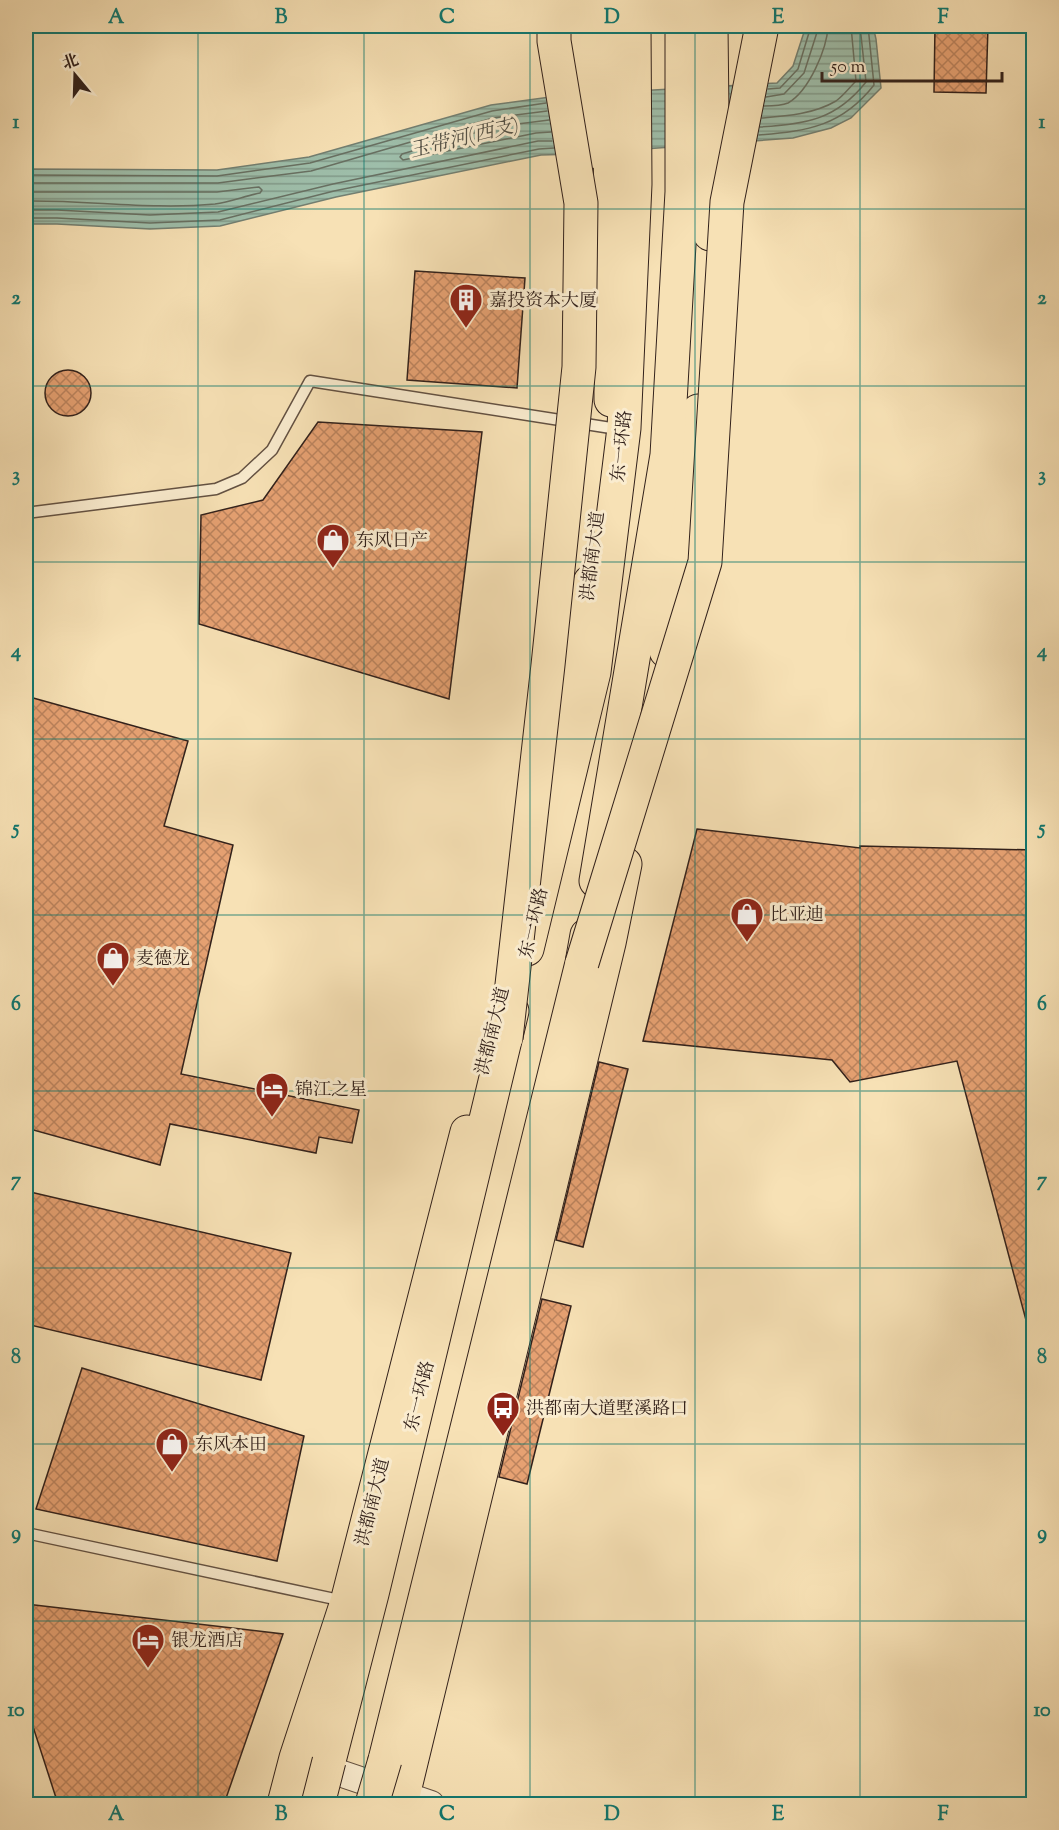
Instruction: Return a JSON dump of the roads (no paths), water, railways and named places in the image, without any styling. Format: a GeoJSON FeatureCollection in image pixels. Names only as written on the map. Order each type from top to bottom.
{"type":"FeatureCollection","features":[{"type":"Feature","properties":{"kind":"main road"},"geometry":{"type":"LineString","coordinates":[[554,26],[554,41],[581,203]]}},
{"type":"Feature","properties":{"kind":"main road"},"geometry":{"type":"LineString","coordinates":[[506,1038],[579,367],[583,26]]}},
{"type":"Feature","properties":{"kind":"main road","name":"东一环路"},"geometry":{"type":"LineString","coordinates":[[318,1804],[372,1594],[594,672],[624,428],[635,184],[634,26]]}},
{"type":"Feature","properties":{"kind":"main road"},"geometry":{"type":"LineString","coordinates":[[582,963],[667,455],[682,192],[682,26]]}},
{"type":"Feature","properties":{"kind":"main road"},"geometry":{"type":"LineString","coordinates":[[412,1802],[607,955],[676,597],[696,448],[720,202],[762,26]]}},
{"type":"Feature","properties":{"kind":"main road"},"geometry":{"type":"LineString","coordinates":[[372,1804],[582,963],[705,562],[720,202],[715,31]]}},
{"type":"Feature","properties":{"kind":"main road","name":"洪都南大道"},"geometry":{"type":"LineString","coordinates":[[284,1804],[296,1758],[347,1602],[544,828],[588,600],[599,499],[611,428],[610,38]]}},
{"type":"Feature","properties":{"kind":"street"},"geometry":{"type":"LineString","coordinates":[[296,1758],[412,1802]]}},
{"type":"Feature","properties":{"kind":"lane"},"geometry":{"type":"LineString","coordinates":[[26,513],[216,489],[242,478],[272,450],[310,381],[611,428]]}},
{"type":"Feature","properties":{"kind":"lane"},"geometry":{"type":"LineString","coordinates":[[26,1533],[347,1602]]}},
{"type":"Feature","properties":{"kind":"water","name":"玉带河(西支)"},"geometry":{"type":"Polygon","coordinates":[[[806,26],[873,26],[881,88],[851,118],[831,128],[793,138],[541,155],[336,197],[220,226],[150,229],[26,224],[26,169],[217,170],[309,157],[491,105],[565,95],[777,83],[793,66],[806,26]]]}},
{"type":"Feature","properties":{"kind":"place","name":"嘉投资本大厦"},"geometry":{"type":"Point","coordinates":[466,329]}},
{"type":"Feature","properties":{"kind":"place","name":"东风日产"},"geometry":{"type":"Point","coordinates":[333,569]}},
{"type":"Feature","properties":{"kind":"place","name":"比亚迪"},"geometry":{"type":"Point","coordinates":[747,943]}},
{"type":"Feature","properties":{"kind":"place","name":"麦德龙"},"geometry":{"type":"Point","coordinates":[113,987]}},
{"type":"Feature","properties":{"kind":"place","name":"锦江之星"},"geometry":{"type":"Point","coordinates":[272,1118]}},
{"type":"Feature","properties":{"kind":"place","name":"洪都南大道墅溪路口"},"geometry":{"type":"Point","coordinates":[503,1437]}},
{"type":"Feature","properties":{"kind":"place","name":"东风本田"},"geometry":{"type":"Point","coordinates":[172,1473]}},
{"type":"Feature","properties":{"kind":"place","name":"银龙酒店"},"geometry":{"type":"Point","coordinates":[148,1669]}}]}
